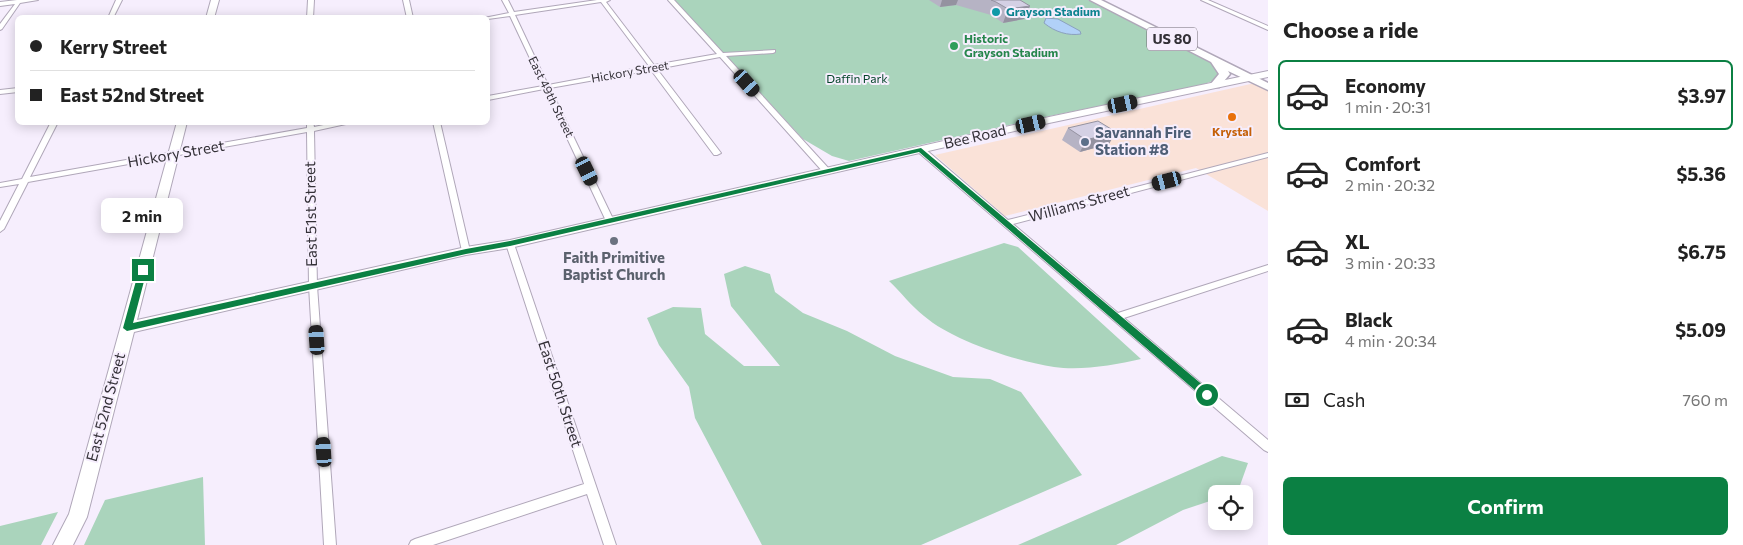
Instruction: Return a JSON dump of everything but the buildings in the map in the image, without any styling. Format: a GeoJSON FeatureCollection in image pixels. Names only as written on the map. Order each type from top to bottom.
{"type":"FeatureCollection","features":[{"type":"Feature","properties":{"kind":"main road"},"geometry":{"type":"LineString","coordinates":[[211,15],[215,0]]}},
{"type":"Feature","properties":{"kind":"main road","name":"US 80"},"geometry":{"type":"LineString","coordinates":[[1094,0],[1268,87]]}},
{"type":"Feature","properties":{"kind":"main road","name":"US 80"},"geometry":{"type":"LineString","coordinates":[[1108,0],[1266,76]]}},
{"type":"Feature","properties":{"kind":"main road"},"geometry":{"type":"LineString","coordinates":[[1215,61],[1225,74],[1215,85]]}},
{"type":"Feature","properties":{"kind":"main road","name":"Bee Road"},"geometry":{"type":"LineString","coordinates":[[127,328],[466,251],[510,244],[1049,120],[1266,76]]}},
{"type":"Feature","properties":{"kind":"main road","name":"East 52nd Street"},"geometry":{"type":"LineString","coordinates":[[63,545],[78,517],[181,125]]}},
{"type":"Feature","properties":{"kind":"street"},"geometry":{"type":"LineString","coordinates":[[0,4],[35,0]]}},
{"type":"Feature","properties":{"kind":"street"},"geometry":{"type":"LineString","coordinates":[[112,15],[119,0]]}},
{"type":"Feature","properties":{"kind":"street"},"geometry":{"type":"LineString","coordinates":[[310,15],[311,0]]}},
{"type":"Feature","properties":{"kind":"street"},"geometry":{"type":"LineString","coordinates":[[406,0],[409,15]]}},
{"type":"Feature","properties":{"kind":"street","name":"East 49th Street"},"geometry":{"type":"LineString","coordinates":[[505,0],[610,221]]}},
{"type":"Feature","properties":{"kind":"street"},"geometry":{"type":"LineString","coordinates":[[490,17],[604,0],[717,153]]}},
{"type":"Feature","properties":{"kind":"street"},"geometry":{"type":"LineString","coordinates":[[671,0],[827,171]]}},
{"type":"Feature","properties":{"kind":"street"},"geometry":{"type":"LineString","coordinates":[[1204,0],[1268,28]]}},
{"type":"Feature","properties":{"kind":"street"},"geometry":{"type":"LineString","coordinates":[[0,28],[19,1]]}},
{"type":"Feature","properties":{"kind":"street","name":"Hickory Street"},"geometry":{"type":"LineString","coordinates":[[490,98],[721,55],[774,51]]}},
{"type":"Feature","properties":{"kind":"street"},"geometry":{"type":"LineString","coordinates":[[0,92],[15,90]]}},
{"type":"Feature","properties":{"kind":"street"},"geometry":{"type":"LineString","coordinates":[[0,229],[53,125]]}},
{"type":"Feature","properties":{"kind":"street"},"geometry":{"type":"LineString","coordinates":[[437,125],[466,251]]}},
{"type":"Feature","properties":{"kind":"street","name":"Hickory Street"},"geometry":{"type":"LineString","coordinates":[[0,184],[175,154],[310,126]]}},
{"type":"Feature","properties":{"kind":"street","name":"East 51st Street"},"geometry":{"type":"LineString","coordinates":[[310,126],[313,286],[330,545]]}},
{"type":"Feature","properties":{"kind":"street"},"geometry":{"type":"LineString","coordinates":[[921,150],[1268,447]]}},
{"type":"Feature","properties":{"kind":"street","name":"Williams Street"},"geometry":{"type":"LineString","coordinates":[[1007,223],[1268,155]]}},
{"type":"Feature","properties":{"kind":"street","name":"East 50th Street"},"geometry":{"type":"LineString","coordinates":[[510,244],[610,545]]}},
{"type":"Feature","properties":{"kind":"street"},"geometry":{"type":"LineString","coordinates":[[1116,317],[1268,268]]}},
{"type":"Feature","properties":{"kind":"street"},"geometry":{"type":"LineString","coordinates":[[415,545],[591,487]]}},
{"type":"Feature","properties":{"kind":"shaded area"},"geometry":{"type":"Polygon","coordinates":[[[1255,83],[1268,90],[1268,211],[1196,168],[1005,216],[935,155],[1255,83]]]}},
{"type":"Feature","properties":{"kind":"green space","name":"Daffin Park"},"geometry":{"type":"Polygon","coordinates":[[[674,0],[1088,0],[1209,61],[1220,71],[1218,79],[1199,86],[1045,117],[849,161],[832,156],[803,139],[674,0]]]}},
{"type":"Feature","properties":{"kind":"green space"},"geometry":{"type":"Polygon","coordinates":[[[1004,243],[1018,247],[1141,359],[1098,367],[1064,368],[1004,355],[968,342],[936,325],[919,312],[889,281],[1004,243]]]}},
{"type":"Feature","properties":{"kind":"green space"},"geometry":{"type":"Polygon","coordinates":[[[745,266],[770,274],[775,292],[803,313],[847,331],[895,356],[953,377],[990,379],[1021,392],[1082,475],[921,545],[762,545],[695,418],[689,387],[659,345],[647,318],[673,307],[701,308],[705,334],[744,366],[780,366],[731,306],[724,274],[745,266]]]}},
{"type":"Feature","properties":{"kind":"green space"},"geometry":{"type":"Polygon","coordinates":[[[1222,456],[1248,463],[1240,485],[1208,485],[1208,502],[1183,510],[1116,545],[1018,545],[1222,456]]]}},
{"type":"Feature","properties":{"kind":"green space"},"geometry":{"type":"Polygon","coordinates":[[[203,477],[205,545],[84,545],[105,500],[203,477]]]}},
{"type":"Feature","properties":{"kind":"green space"},"geometry":{"type":"Polygon","coordinates":[[[58,512],[41,545],[0,545],[0,526],[58,512]]]}},
{"type":"Feature","properties":{"kind":"water"},"geometry":{"type":"Polygon","coordinates":[[[1046,18],[1058,19],[1080,31],[1081,34],[1066,34],[1057,31],[1044,23],[1046,18]]]}},
{"type":"Feature","properties":{"kind":"place","name":"Grayson Stadium"},"geometry":{"type":"Point","coordinates":[996,12]}},
{"type":"Feature","properties":{"kind":"place","name":"Historic Grayson Stadium"},"geometry":{"type":"Point","coordinates":[954,46]}},
{"type":"Feature","properties":{"kind":"place","name":"Krystal"},"geometry":{"type":"Point","coordinates":[1232,117]}},
{"type":"Feature","properties":{"kind":"place","name":"Savannah Fire Station #8"},"geometry":{"type":"Point","coordinates":[1085,142]}},
{"type":"Feature","properties":{"kind":"place","name":"Faith Primitive Baptist Church"},"geometry":{"type":"Point","coordinates":[614,241]}},
{"type":"Feature","properties":{"kind":"route"},"geometry":{"type":"LineString","coordinates":[[143,270],[127,328],[466,251],[510,244],[921,150],[1207,395]]}}]}
